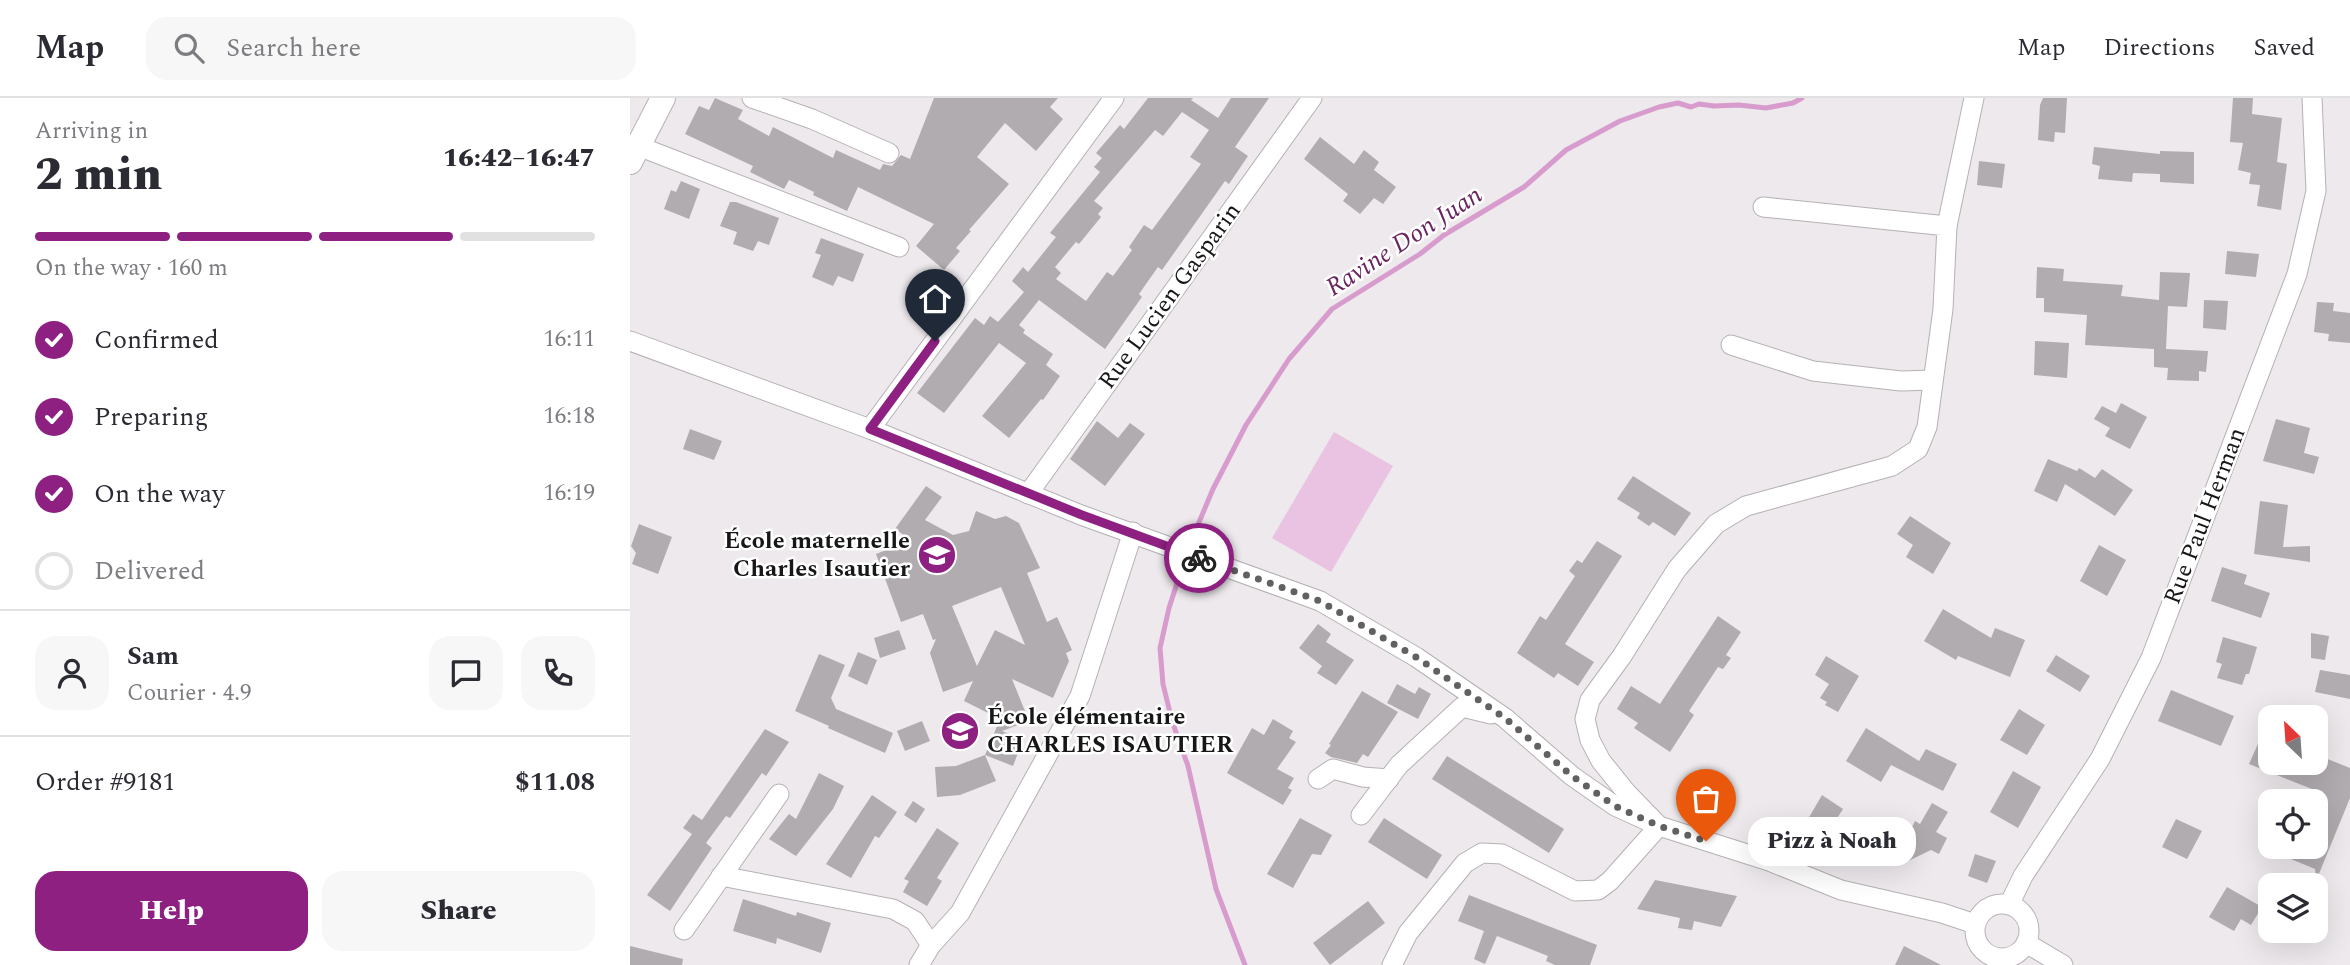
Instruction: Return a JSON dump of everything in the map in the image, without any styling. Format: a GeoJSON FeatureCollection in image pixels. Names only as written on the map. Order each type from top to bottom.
{"type":"FeatureCollection","features":[{"type":"Feature","properties":{"kind":"main road"},"geometry":{"type":"LineString","coordinates":[[634,154],[663,98]]}},
{"type":"Feature","properties":{"kind":"street"},"geometry":{"type":"LineString","coordinates":[[752,98],[812,119],[889,153]]}},
{"type":"Feature","properties":{"kind":"street"},"geometry":{"type":"LineString","coordinates":[[870,429],[1114,98]]}},
{"type":"Feature","properties":{"kind":"street","name":"Rue Lucien Gasparin"},"geometry":{"type":"LineString","coordinates":[[1028,494],[1312,98]]}},
{"type":"Feature","properties":{"kind":"street"},"geometry":{"type":"LineString","coordinates":[[1659,826],[1601,761],[1590,740],[1585,719],[1590,700],[1622,656],[1677,569],[1716,524],[1746,506],[1892,466],[1918,449],[1927,427],[1943,309],[1947,226],[1974,98]]}},
{"type":"Feature","properties":{"kind":"street","name":"Rue Paul Herman"},"geometry":{"type":"LineString","coordinates":[[2009,905],[2023,876],[2100,759],[2151,658],[2297,274],[2315,191],[2312,98]]}},
{"type":"Feature","properties":{"kind":"street"},"geometry":{"type":"LineString","coordinates":[[634,154],[899,247]]}},
{"type":"Feature","properties":{"kind":"street"},"geometry":{"type":"LineString","coordinates":[[1763,207],[1947,226]]}},
{"type":"Feature","properties":{"kind":"street"},"geometry":{"type":"LineString","coordinates":[[630,341],[870,429],[1028,494],[1176,550],[1320,601],[1416,657],[1505,718],[1572,776],[1615,806],[1659,826],[1769,861],[1841,890],[1942,913],[1975,924]]}},
{"type":"Feature","properties":{"kind":"street"},"geometry":{"type":"LineString","coordinates":[[1731,345],[1813,371],[1901,381],[1932,380]]}},
{"type":"Feature","properties":{"kind":"street"},"geometry":{"type":"LineString","coordinates":[[919,965],[931,945],[960,913],[1080,696],[1133,532]]}},
{"type":"Feature","properties":{"kind":"street"},"geometry":{"type":"LineString","coordinates":[[1361,815],[1399,765],[1462,707],[1505,718]]}},
{"type":"Feature","properties":{"kind":"street"},"geometry":{"type":"LineString","coordinates":[[1318,779],[1333,769],[1363,777],[1389,779]]}},
{"type":"Feature","properties":{"kind":"street"},"geometry":{"type":"LineString","coordinates":[[684,930],[779,794]]}},
{"type":"Feature","properties":{"kind":"street"},"geometry":{"type":"LineString","coordinates":[[1392,965],[1408,933],[1465,863],[1482,853],[1502,854],[1575,891],[1598,890],[1611,881],[1659,826]]}},
{"type":"Feature","properties":{"kind":"street"},"geometry":{"type":"LineString","coordinates":[[721,876],[893,909],[915,921],[931,945]]}},
{"type":"Feature","properties":{"kind":"street"},"geometry":{"type":"LineString","coordinates":[[1999,904],[2009,905],[2020,911],[2027,920],[2029,932],[2026,943],[2019,952],[2008,957],[1982,959],[1976,940],[1975,924],[1980,914],[1999,904]]}},
{"type":"Feature","properties":{"kind":"street"},"geometry":{"type":"LineString","coordinates":[[2026,943],[2063,965]]}},
{"type":"Feature","properties":{"kind":"shaded area"},"geometry":{"type":"Polygon","coordinates":[[[1334,432],[1393,466],[1331,572],[1272,538],[1334,432]]]}},
{"type":"Feature","properties":{"kind":"building"},"geometry":{"type":"Polygon","coordinates":[[[715,98],[743,110],[738,119],[769,136],[773,127],[833,158],[836,150],[880,170],[883,164],[892,166],[901,155],[910,159],[934,98],[1058,98],[1050,107],[1063,119],[1036,151],[1005,123],[977,157],[1009,184],[969,230],[971,231],[956,248],[960,251],[944,270],[916,246],[934,224],[858,187],[847,211],[789,180],[784,189],[750,172],[753,166],[685,134],[699,106],[709,110],[715,98]]]}},
{"type":"Feature","properties":{"kind":"building"},"geometry":{"type":"Polygon","coordinates":[[[1148,98],[1193,98],[1191,100],[1218,118],[1231,98],[1269,98],[1235,147],[1248,156],[1229,184],[1225,181],[1162,270],[1158,267],[1139,294],[1142,297],[1105,349],[1039,300],[1019,325],[1025,330],[1023,333],[1053,354],[1046,365],[1060,376],[1043,400],[1041,399],[1009,438],[982,416],[1026,363],[999,343],[944,413],[917,393],[975,318],[984,325],[990,316],[998,322],[1024,292],[1012,281],[1023,267],[1028,272],[1056,237],[1050,233],[1100,172],[1094,167],[1102,158],[1096,153],[1120,125],[1124,129],[1148,98]],[[1182,112],[1163,136],[1155,130],[1094,201],[1103,208],[1098,214],[1101,217],[1055,267],[1061,273],[1056,279],[1086,301],[1107,272],[1113,276],[1132,250],[1129,247],[1144,225],[1152,230],[1201,164],[1190,157],[1209,130],[1182,112]]]}},
{"type":"Feature","properties":{"kind":"building"},"geometry":{"type":"Polygon","coordinates":[[[2043,98],[2067,98],[2065,133],[2055,132],[2054,142],[2038,140],[2040,105],[2043,98]]]}},
{"type":"Feature","properties":{"kind":"building"},"geometry":{"type":"Polygon","coordinates":[[[2233,98],[2253,98],[2252,114],[2282,118],[2277,162],[2287,164],[2281,210],[2257,206],[2260,185],[2249,184],[2251,173],[2238,170],[2243,143],[2230,142],[2233,98]]]}},
{"type":"Feature","properties":{"kind":"building"},"geometry":{"type":"Polygon","coordinates":[[[1320,137],[1354,164],[1364,150],[1379,162],[1374,170],[1396,187],[1383,204],[1374,198],[1360,214],[1343,201],[1348,194],[1304,159],[1320,137]]]}},
{"type":"Feature","properties":{"kind":"building"},"geometry":{"type":"Polygon","coordinates":[[[2094,147],[2160,154],[2160,151],[2194,152],[2194,184],[2160,182],[2160,174],[2133,173],[2132,182],[2098,179],[2100,166],[2092,164],[2094,147]]]}},
{"type":"Feature","properties":{"kind":"building"},"geometry":{"type":"Polygon","coordinates":[[[1979,161],[2005,164],[2002,188],[1977,185],[1979,161]]]}},
{"type":"Feature","properties":{"kind":"building"},"geometry":{"type":"Polygon","coordinates":[[[681,181],[700,189],[689,219],[664,209],[671,190],[676,192],[681,181]]]}},
{"type":"Feature","properties":{"kind":"building"},"geometry":{"type":"Polygon","coordinates":[[[730,202],[779,218],[769,245],[758,241],[753,251],[733,244],[737,232],[720,226],[730,202]]]}},
{"type":"Feature","properties":{"kind":"building"},"geometry":{"type":"Polygon","coordinates":[[[821,238],[864,254],[853,282],[838,276],[833,286],[812,277],[821,255],[815,253],[821,238]]]}},
{"type":"Feature","properties":{"kind":"building"},"geometry":{"type":"Polygon","coordinates":[[[2227,251],[2259,254],[2256,277],[2225,274],[2227,251]]]}},
{"type":"Feature","properties":{"kind":"building"},"geometry":{"type":"Polygon","coordinates":[[[2037,267],[2064,269],[2063,281],[2123,285],[2121,296],[2159,300],[2160,272],[2190,273],[2187,307],[2168,306],[2166,349],[2208,351],[2206,372],[2199,371],[2199,381],[2167,380],[2168,368],[2154,367],[2154,349],[2085,345],[2087,315],[2044,312],[2044,298],[2036,298],[2037,267]]]}},
{"type":"Feature","properties":{"kind":"building"},"geometry":{"type":"Polygon","coordinates":[[[2204,300],[2228,301],[2226,330],[2203,328],[2204,300]]]}},
{"type":"Feature","properties":{"kind":"building"},"geometry":{"type":"Polygon","coordinates":[[[2317,302],[2334,303],[2333,311],[2350,313],[2350,343],[2328,341],[2329,334],[2314,332],[2317,302]]]}},
{"type":"Feature","properties":{"kind":"building"},"geometry":{"type":"Polygon","coordinates":[[[2035,341],[2069,343],[2067,378],[2034,375],[2035,341]]]}},
{"type":"Feature","properties":{"kind":"building"},"geometry":{"type":"Polygon","coordinates":[[[2121,403],[2147,417],[2130,449],[2105,436],[2110,428],[2094,419],[2102,406],[2116,413],[2121,403]]]}},
{"type":"Feature","properties":{"kind":"building"},"geometry":{"type":"Polygon","coordinates":[[[2276,419],[2310,428],[2304,453],[2319,457],[2314,474],[2263,461],[2276,419]]]}},
{"type":"Feature","properties":{"kind":"building"},"geometry":{"type":"Polygon","coordinates":[[[1097,421],[1118,438],[1130,423],[1145,434],[1105,486],[1070,459],[1097,421]]]}},
{"type":"Feature","properties":{"kind":"building"},"geometry":{"type":"Polygon","coordinates":[[[690,429],[722,441],[714,460],[683,449],[690,429]]]}},
{"type":"Feature","properties":{"kind":"building"},"geometry":{"type":"Polygon","coordinates":[[[2048,459],[2077,471],[2079,468],[2095,478],[2102,469],[2133,490],[2115,516],[2065,484],[2057,502],[2034,491],[2048,459]]]}},
{"type":"Feature","properties":{"kind":"building"},"geometry":{"type":"Polygon","coordinates":[[[1633,476],[1691,513],[1675,536],[1653,522],[1649,526],[1637,518],[1640,513],[1617,499],[1633,476]]]}},
{"type":"Feature","properties":{"kind":"building"},"geometry":{"type":"Polygon","coordinates":[[[926,486],[942,497],[925,520],[953,535],[969,531],[976,511],[995,519],[1006,516],[1019,523],[1040,568],[1027,573],[1047,622],[1057,617],[1072,650],[1066,653],[1069,661],[1053,698],[1012,679],[1029,721],[1002,731],[1023,740],[1013,766],[985,755],[1000,719],[964,701],[973,681],[943,692],[930,653],[936,639],[933,640],[923,614],[901,622],[876,554],[911,540],[895,529],[926,486]],[[1001,587],[952,606],[977,666],[995,630],[1025,645],[1001,587]]]}},
{"type":"Feature","properties":{"kind":"building"},"geometry":{"type":"Polygon","coordinates":[[[2260,501],[2288,505],[2283,547],[2310,546],[2310,562],[2254,554],[2260,501]]]}},
{"type":"Feature","properties":{"kind":"building"},"geometry":{"type":"Polygon","coordinates":[[[1910,516],[1951,543],[1933,574],[1906,557],[1913,545],[1897,534],[1910,516]]]}},
{"type":"Feature","properties":{"kind":"building"},"geometry":{"type":"Polygon","coordinates":[[[639,524],[672,537],[658,574],[632,564],[636,553],[631,546],[639,524]]]}},
{"type":"Feature","properties":{"kind":"building"},"geometry":{"type":"Polygon","coordinates":[[[1597,541],[1622,556],[1565,644],[1594,662],[1578,686],[1558,673],[1554,678],[1517,653],[1540,616],[1546,620],[1575,576],[1569,571],[1577,560],[1582,563],[1597,541]]]}},
{"type":"Feature","properties":{"kind":"building"},"geometry":{"type":"Polygon","coordinates":[[[2099,545],[2126,560],[2107,596],[2080,581],[2099,545]]]}},
{"type":"Feature","properties":{"kind":"building"},"geometry":{"type":"Polygon","coordinates":[[[2222,567],[2247,575],[2244,584],[2270,593],[2261,618],[2211,601],[2222,567]]]}},
{"type":"Feature","properties":{"kind":"building"},"geometry":{"type":"Polygon","coordinates":[[[1943,609],[1991,638],[1995,628],[2025,640],[2010,677],[1958,656],[1956,660],[1924,641],[1943,609]]]}},
{"type":"Feature","properties":{"kind":"building"},"geometry":{"type":"Polygon","coordinates":[[[1718,616],[1741,632],[1726,655],[1731,658],[1723,669],[1718,667],[1689,711],[1694,715],[1670,752],[1634,728],[1638,723],[1617,709],[1631,686],[1660,704],[1718,616]]]}},
{"type":"Feature","properties":{"kind":"building"},"geometry":{"type":"Polygon","coordinates":[[[1318,624],[1331,634],[1326,642],[1354,660],[1336,685],[1317,673],[1322,666],[1299,648],[1318,624]]]}},
{"type":"Feature","properties":{"kind":"building"},"geometry":{"type":"Polygon","coordinates":[[[899,630],[906,649],[880,658],[874,638],[899,630]]]}},
{"type":"Feature","properties":{"kind":"building"},"geometry":{"type":"Polygon","coordinates":[[[2311,633],[2329,636],[2325,660],[2311,658],[2311,633]]]}},
{"type":"Feature","properties":{"kind":"building"},"geometry":{"type":"Polygon","coordinates":[[[2223,637],[2257,647],[2249,674],[2246,674],[2242,685],[2217,678],[2222,664],[2216,662],[2223,637]]]}},
{"type":"Feature","properties":{"kind":"building"},"geometry":{"type":"Polygon","coordinates":[[[858,652],[877,660],[867,685],[848,676],[858,652]]]}},
{"type":"Feature","properties":{"kind":"building"},"geometry":{"type":"Polygon","coordinates":[[[819,654],[845,665],[831,698],[836,709],[893,733],[885,753],[795,711],[819,654]]]}},
{"type":"Feature","properties":{"kind":"building"},"geometry":{"type":"Polygon","coordinates":[[[2056,655],[2090,676],[2080,692],[2046,671],[2056,655]]]}},
{"type":"Feature","properties":{"kind":"building"},"geometry":{"type":"Polygon","coordinates":[[[1826,656],[1859,676],[1838,712],[1825,705],[1827,702],[1820,698],[1829,684],[1815,675],[1826,656]]]}},
{"type":"Feature","properties":{"kind":"building"},"geometry":{"type":"Polygon","coordinates":[[[2320,670],[2350,675],[2350,699],[2315,692],[2320,670]]]}},
{"type":"Feature","properties":{"kind":"building"},"geometry":{"type":"Polygon","coordinates":[[[1397,684],[1415,694],[1419,687],[1431,694],[1418,719],[1387,703],[1397,684]]]}},
{"type":"Feature","properties":{"kind":"building"},"geometry":{"type":"Polygon","coordinates":[[[2171,690],[2234,716],[2221,746],[2158,721],[2171,690]]]}},
{"type":"Feature","properties":{"kind":"building"},"geometry":{"type":"Polygon","coordinates":[[[1362,691],[1398,712],[1368,757],[1363,754],[1357,763],[1331,757],[1325,753],[1331,745],[1329,744],[1362,691]]]}},
{"type":"Feature","properties":{"kind":"building"},"geometry":{"type":"Polygon","coordinates":[[[2019,709],[2045,725],[2027,755],[2000,740],[2019,709]]]}},
{"type":"Feature","properties":{"kind":"building"},"geometry":{"type":"Polygon","coordinates":[[[1273,719],[1293,731],[1289,738],[1296,742],[1277,769],[1294,778],[1288,788],[1292,790],[1283,805],[1227,773],[1252,728],[1264,735],[1273,719]]]}},
{"type":"Feature","properties":{"kind":"building"},"geometry":{"type":"Polygon","coordinates":[[[922,721],[930,741],[905,751],[897,731],[922,721]]]}},
{"type":"Feature","properties":{"kind":"building"},"geometry":{"type":"Polygon","coordinates":[[[1866,728],[1919,761],[1926,749],[1957,764],[1943,791],[1891,765],[1881,782],[1846,761],[1866,728]]]}},
{"type":"Feature","properties":{"kind":"building"},"geometry":{"type":"Polygon","coordinates":[[[765,729],[789,742],[766,776],[762,773],[730,818],[726,816],[706,843],[712,848],[670,911],[647,895],[692,834],[683,828],[693,814],[702,820],[765,729]]]}},
{"type":"Feature","properties":{"kind":"building"},"geometry":{"type":"Polygon","coordinates":[[[2258,744],[2258,768],[2249,764],[2258,744]]]}},
{"type":"Feature","properties":{"kind":"building"},"geometry":{"type":"Polygon","coordinates":[[[985,755],[996,781],[960,795],[937,797],[935,767],[956,766],[985,755]]]}},
{"type":"Feature","properties":{"kind":"building"},"geometry":{"type":"Polygon","coordinates":[[[1447,756],[1564,829],[1549,853],[1432,779],[1447,756]]]}},
{"type":"Feature","properties":{"kind":"building"},"geometry":{"type":"Polygon","coordinates":[[[2328,759],[2350,768],[2350,798],[2328,852],[2328,789],[2312,789],[2277,775],[2328,775],[2328,759]]]}},
{"type":"Feature","properties":{"kind":"building"},"geometry":{"type":"Polygon","coordinates":[[[2013,771],[2041,787],[2018,828],[1990,812],[2013,771]]]}},
{"type":"Feature","properties":{"kind":"building"},"geometry":{"type":"Polygon","coordinates":[[[819,773],[844,786],[833,809],[796,856],[769,839],[789,814],[796,819],[819,773]]]}},
{"type":"Feature","properties":{"kind":"building"},"geometry":{"type":"Polygon","coordinates":[[[872,795],[897,812],[879,838],[875,836],[851,878],[826,864],[872,795]]]}},
{"type":"Feature","properties":{"kind":"building"},"geometry":{"type":"Polygon","coordinates":[[[1822,795],[1843,809],[1824,839],[1804,826],[1822,795]]]}},
{"type":"Feature","properties":{"kind":"building"},"geometry":{"type":"Polygon","coordinates":[[[913,801],[925,809],[916,823],[904,815],[913,801]]]}},
{"type":"Feature","properties":{"kind":"building"},"geometry":{"type":"Polygon","coordinates":[[[1932,803],[1948,812],[1936,832],[1947,838],[1939,854],[1931,850],[1900,865],[1859,842],[1868,826],[1905,841],[1915,821],[1920,824],[1932,803]]]}},
{"type":"Feature","properties":{"kind":"building"},"geometry":{"type":"Polygon","coordinates":[[[1300,818],[1332,835],[1321,855],[1312,854],[1293,888],[1267,874],[1300,818]]]}},
{"type":"Feature","properties":{"kind":"building"},"geometry":{"type":"Polygon","coordinates":[[[1384,818],[1442,855],[1427,879],[1368,842],[1384,818]]]}},
{"type":"Feature","properties":{"kind":"building"},"geometry":{"type":"Polygon","coordinates":[[[2176,819],[2202,831],[2187,859],[2162,847],[2176,819]]]}},
{"type":"Feature","properties":{"kind":"building"},"geometry":{"type":"Polygon","coordinates":[[[937,828],[959,843],[937,878],[942,881],[927,906],[903,892],[909,881],[904,879],[937,828]]]}},
{"type":"Feature","properties":{"kind":"building"},"geometry":{"type":"Polygon","coordinates":[[[1975,854],[1996,861],[1987,883],[1968,876],[1975,854]]]}},
{"type":"Feature","properties":{"kind":"building"},"geometry":{"type":"Polygon","coordinates":[[[2291,859],[2325,859],[2319,873],[2315,873],[2315,869],[2291,859]]]}},
{"type":"Feature","properties":{"kind":"building"},"geometry":{"type":"Polygon","coordinates":[[[1655,880],[1737,896],[1721,927],[1694,921],[1692,930],[1678,928],[1680,918],[1637,909],[1655,880]]]}},
{"type":"Feature","properties":{"kind":"building"},"geometry":{"type":"Polygon","coordinates":[[[2227,887],[2258,905],[2258,914],[2251,925],[2241,919],[2234,931],[2209,917],[2227,887]]]}},
{"type":"Feature","properties":{"kind":"building"},"geometry":{"type":"Polygon","coordinates":[[[1469,895],[1597,945],[1590,965],[1555,965],[1546,961],[1548,956],[1497,936],[1485,964],[1474,959],[1484,931],[1458,921],[1469,895]]]}},
{"type":"Feature","properties":{"kind":"building"},"geometry":{"type":"Polygon","coordinates":[[[743,899],[796,916],[797,912],[831,923],[821,953],[777,938],[776,944],[733,931],[743,899]]]}},
{"type":"Feature","properties":{"kind":"building"},"geometry":{"type":"Polygon","coordinates":[[[1368,901],[1385,923],[1330,965],[1313,943],[1368,901]]]}},
{"type":"Feature","properties":{"kind":"building"},"geometry":{"type":"Polygon","coordinates":[[[630,946],[683,959],[682,965],[630,965],[630,946]]]}},
{"type":"Feature","properties":{"kind":"building"},"geometry":{"type":"Polygon","coordinates":[[[1904,946],[1941,965],[1895,965],[1904,946]]]}},
{"type":"Feature","properties":{"kind":"waterway","name":"Ravine Don Juan"},"geometry":{"type":"LineString","coordinates":[[1245,965],[1216,889],[1188,766],[1172,721],[1163,684],[1160,648],[1169,608],[1189,546],[1213,489],[1246,425],[1289,359],[1332,309],[1420,254],[1444,235],[1524,187],[1566,150],[1620,121],[1659,107],[1678,103],[1691,107],[1699,104],[1766,108],[1793,103],[1802,98]]}},
{"type":"Feature","properties":{"kind":"way so far"},"geometry":{"type":"LineString","coordinates":[[1199,558],[1320,601],[1416,657],[1505,718],[1572,776],[1615,806],[1659,826],[1706,841]]}},
{"type":"Feature","properties":{"kind":"place","name":"École maternelle Charles Isautier"},"geometry":{"type":"Point","coordinates":[937,555]}},
{"type":"Feature","properties":{"kind":"place","name":"École élémentaire CHARLES ISAUTIER"},"geometry":{"type":"Point","coordinates":[960,731]}},
{"type":"Feature","properties":{"kind":"place","name":"Pizz à Noah"},"geometry":{"type":"Point","coordinates":[1706,841]}},
{"type":"Feature","properties":{"kind":"route"},"geometry":{"type":"LineString","coordinates":[[935,341],[870,429],[1082,515],[1199,558]]}}]}
